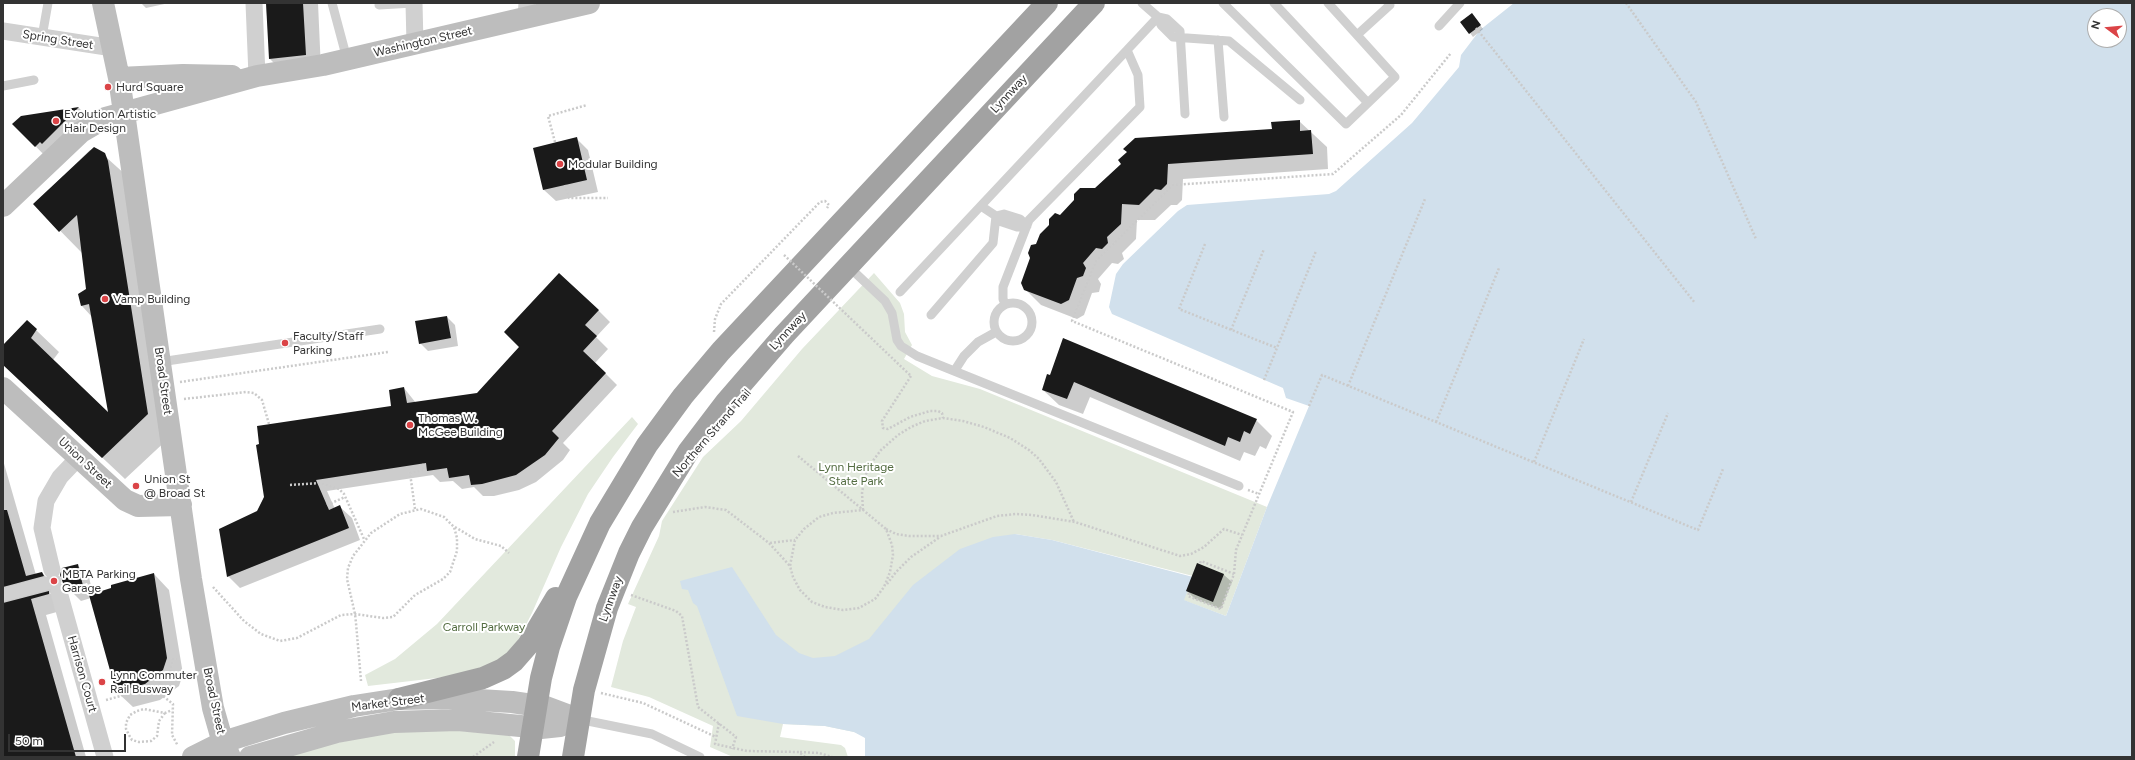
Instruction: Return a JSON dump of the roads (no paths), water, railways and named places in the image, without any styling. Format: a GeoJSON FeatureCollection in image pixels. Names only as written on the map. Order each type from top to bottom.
{"type":"FeatureCollection","features":[{"type":"Feature","properties":{"kind":"highway"},"geometry":{"type":"LineString","coordinates":[[399,699],[483,678],[497,672],[514,661],[528,645],[644,450],[701,373],[1047,3]]}},
{"type":"Feature","properties":{"kind":"highway","name":"Lynnway"},"geometry":{"type":"LineString","coordinates":[[573,757],[578,719],[589,667],[607,608],[629,553],[664,489],[707,426],[735,391],[848,266],[1094,3]]}},
{"type":"Feature","properties":{"kind":"highway"},"geometry":{"type":"LineString","coordinates":[[528,757],[535,705],[549,647],[574,579],[600,523]]}},
{"type":"Feature","properties":{"kind":"main road","name":"Broad Street"},"geometry":{"type":"LineString","coordinates":[[103,3],[119,78],[191,578],[213,708],[227,750]]}},
{"type":"Feature","properties":{"kind":"main road","name":"Washington Street"},"geometry":{"type":"LineString","coordinates":[[3,206],[86,128],[105,118],[257,76],[347,59],[415,44],[526,10],[589,3]]}},
{"type":"Feature","properties":{"kind":"main road","name":"Washington Street"},"geometry":{"type":"LineString","coordinates":[[119,78],[183,75],[257,76]]}},
{"type":"Feature","properties":{"kind":"main road","name":"Union Street"},"geometry":{"type":"LineString","coordinates":[[3,388],[126,500],[136,506],[181,505]]}},
{"type":"Feature","properties":{"kind":"main road","name":"Market Street"},"geometry":{"type":"LineString","coordinates":[[227,750],[266,729],[336,710],[399,699],[445,698],[512,702],[535,705]]}},
{"type":"Feature","properties":{"kind":"main road"},"geometry":{"type":"LineString","coordinates":[[535,705],[555,710],[578,719]]}},
{"type":"Feature","properties":{"kind":"main road"},"geometry":{"type":"LineString","coordinates":[[532,727],[560,726],[578,719]]}},
{"type":"Feature","properties":{"kind":"main road","name":"Market Street"},"geometry":{"type":"LineString","coordinates":[[250,757],[337,732],[394,722],[444,720],[501,732],[532,727]]}},
{"type":"Feature","properties":{"kind":"main road"},"geometry":{"type":"LineString","coordinates":[[185,752],[227,750]]}},
{"type":"Feature","properties":{"kind":"street"},"geometry":{"type":"LineString","coordinates":[[254,3],[257,76]]}},
{"type":"Feature","properties":{"kind":"street"},"geometry":{"type":"LineString","coordinates":[[413,3],[415,44]]}},
{"type":"Feature","properties":{"kind":"street","name":"Spring Street"},"geometry":{"type":"LineString","coordinates":[[3,31],[113,48]]}},
{"type":"Feature","properties":{"kind":"street","name":"Harrison Court"},"geometry":{"type":"LineString","coordinates":[[79,457],[60,477],[46,501],[42,528],[55,581],[105,757]]}},
{"type":"Feature","properties":{"kind":"street"},"geometry":{"type":"LineString","coordinates":[[3,595],[55,581]]}},
{"type":"Feature","properties":{"kind":"lane"},"geometry":{"type":"LineString","coordinates":[[42,37],[48,3]]}},
{"type":"Feature","properties":{"kind":"lane"},"geometry":{"type":"LineString","coordinates":[[332,3],[347,59]]}},
{"type":"Feature","properties":{"kind":"lane"},"geometry":{"type":"LineString","coordinates":[[378,5],[413,3]]}},
{"type":"Feature","properties":{"kind":"lane"},"geometry":{"type":"LineString","coordinates":[[1142,3],[1158,17],[1168,19],[1180,31],[1185,114]]}},
{"type":"Feature","properties":{"kind":"lane"},"geometry":{"type":"LineString","coordinates":[[1223,3],[1346,124],[1395,77],[1328,3]]}},
{"type":"Feature","properties":{"kind":"lane"},"geometry":{"type":"LineString","coordinates":[[1274,3],[1368,103]]}},
{"type":"Feature","properties":{"kind":"lane"},"geometry":{"type":"LineString","coordinates":[[1357,35],[1390,5],[1388,3]]}},
{"type":"Feature","properties":{"kind":"lane"},"geometry":{"type":"LineString","coordinates":[[1439,26],[1460,3]]}},
{"type":"Feature","properties":{"kind":"lane"},"geometry":{"type":"LineString","coordinates":[[900,292],[1158,17]]}},
{"type":"Feature","properties":{"kind":"lane"},"geometry":{"type":"LineString","coordinates":[[1180,37],[1229,41],[1300,100]]}},
{"type":"Feature","properties":{"kind":"lane"},"geometry":{"type":"LineString","coordinates":[[1218,40],[1224,117]]}},
{"type":"Feature","properties":{"kind":"lane"},"geometry":{"type":"LineString","coordinates":[[1005,304],[1003,299],[1003,287],[1029,220],[1140,107],[1138,75],[1128,50]]}},
{"type":"Feature","properties":{"kind":"lane"},"geometry":{"type":"LineString","coordinates":[[3,86],[34,80]]}},
{"type":"Feature","properties":{"kind":"lane"},"geometry":{"type":"LineString","coordinates":[[981,206],[996,216],[1004,214],[1020,219],[1027,226]]}},
{"type":"Feature","properties":{"kind":"lane"},"geometry":{"type":"LineString","coordinates":[[931,315],[993,243],[996,216]]}},
{"type":"Feature","properties":{"kind":"lane"},"geometry":{"type":"LineString","coordinates":[[848,266],[885,301],[892,313],[894,333],[901,346],[917,356],[956,370],[1239,486]]}},
{"type":"Feature","properties":{"kind":"lane"},"geometry":{"type":"LineString","coordinates":[[1018,303],[1024,307],[1031,318],[1032,324],[1026,336],[1013,341],[1007,340],[996,332],[994,326],[995,313],[1005,304],[1018,303]]}},
{"type":"Feature","properties":{"kind":"lane"},"geometry":{"type":"LineString","coordinates":[[160,362],[380,329]]}},
{"type":"Feature","properties":{"kind":"lane"},"geometry":{"type":"LineString","coordinates":[[956,370],[964,356],[978,342],[996,332]]}},
{"type":"Feature","properties":{"kind":"lane"},"geometry":{"type":"LineString","coordinates":[[578,719],[652,734],[700,757]]}},
{"type":"Feature","properties":{"kind":"water"},"geometry":{"type":"Polygon","coordinates":[[[1514,3],[2132,3],[2132,757],[865,757],[865,738],[854,732],[825,726],[783,724],[737,716],[697,606],[693,603],[688,590],[682,589],[680,581],[732,567],[776,635],[799,653],[813,658],[835,656],[869,639],[913,585],[960,549],[993,537],[1015,534],[1052,540],[1193,577],[1184,600],[1226,616],[1267,507],[1309,406],[1286,398],[1283,388],[1112,314],[1109,307],[1116,274],[1123,264],[1178,211],[1187,205],[1329,194],[1336,191],[1412,123],[1459,67],[1461,55],[1480,30],[1514,3]]]}},
{"type":"Feature","properties":{"kind":"place","name":"Hurd Square"},"geometry":{"type":"Point","coordinates":[108,87]}},
{"type":"Feature","properties":{"kind":"place","name":"Evolution Artistic Hair Design"},"geometry":{"type":"Point","coordinates":[56,121]}},
{"type":"Feature","properties":{"kind":"place","name":"Modular Building"},"geometry":{"type":"Point","coordinates":[560,164]}},
{"type":"Feature","properties":{"kind":"place","name":"Vamp Building"},"geometry":{"type":"Point","coordinates":[105,299]}},
{"type":"Feature","properties":{"kind":"place","name":"Faculty/Staff Parking"},"geometry":{"type":"Point","coordinates":[285,343]}},
{"type":"Feature","properties":{"kind":"place","name":"Thomas W. McGee Building"},"geometry":{"type":"Point","coordinates":[410,425]}},
{"type":"Feature","properties":{"kind":"place","name":"Union St @ Broad St"},"geometry":{"type":"Point","coordinates":[136,486]}},
{"type":"Feature","properties":{"kind":"place","name":"MBTA Parking Garage"},"geometry":{"type":"Point","coordinates":[54,581]}},
{"type":"Feature","properties":{"kind":"place","name":"Lynn Commuter Rail Busway"},"geometry":{"type":"Point","coordinates":[102,682]}},
{"type":"Feature","properties":{"kind":"park label","name":"Lynn Heritage State Park"},"geometry":{"type":"Point","coordinates":[856,474]}},
{"type":"Feature","properties":{"kind":"park label","name":"Carroll Parkway"},"geometry":{"type":"Point","coordinates":[484,627]}}]}
